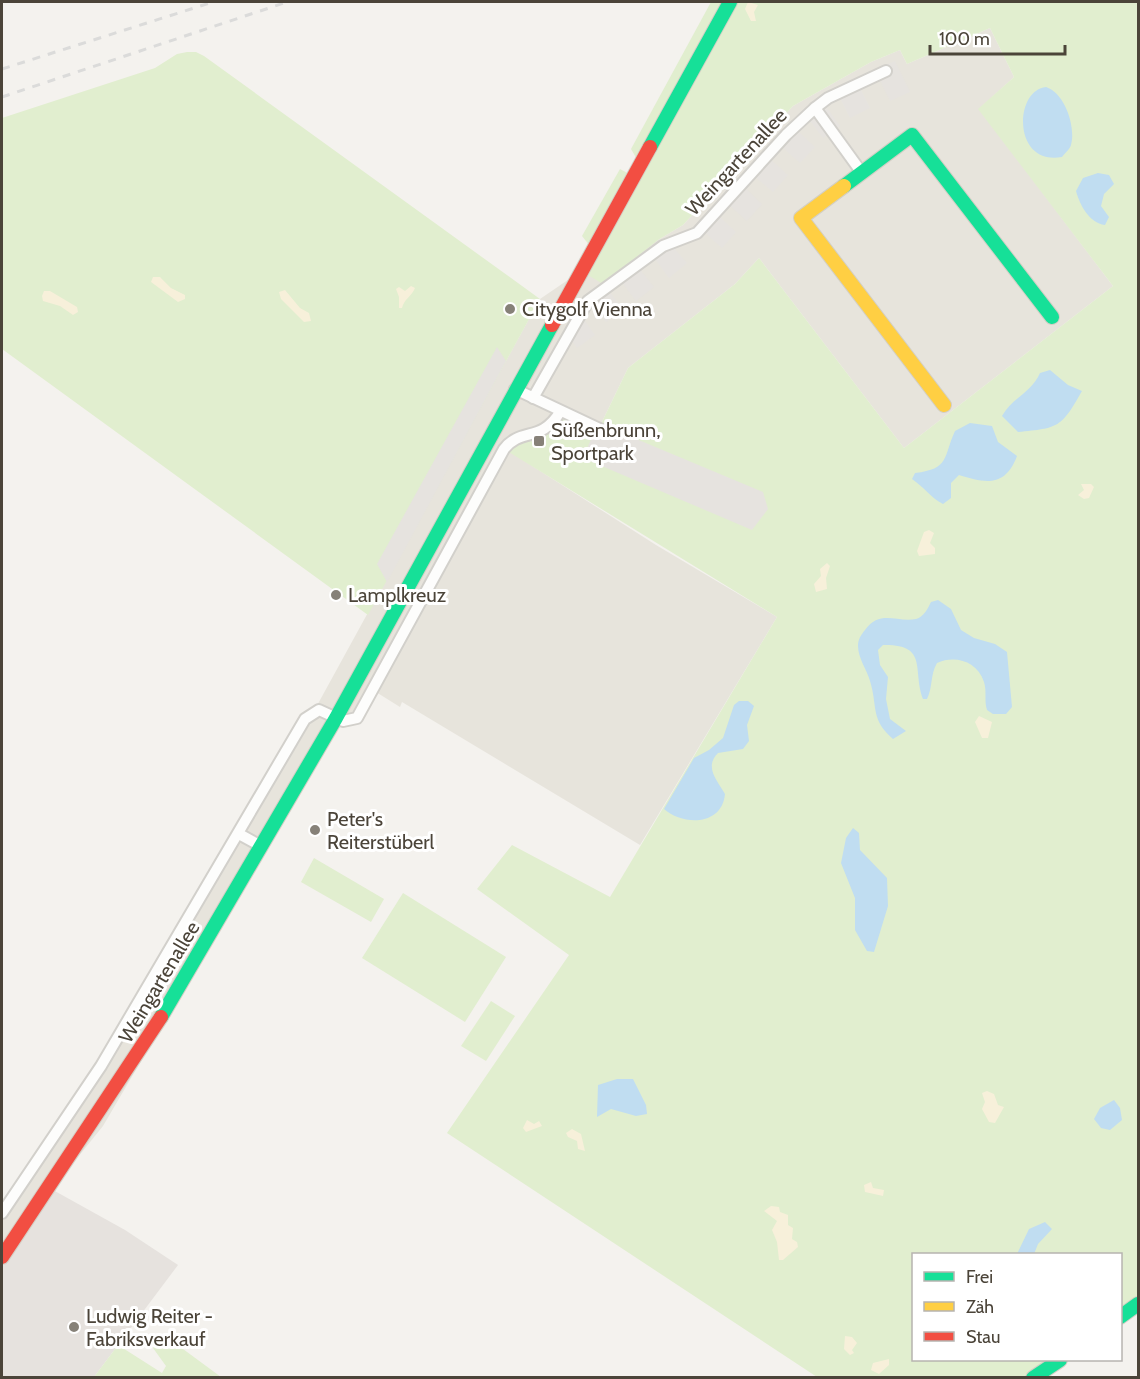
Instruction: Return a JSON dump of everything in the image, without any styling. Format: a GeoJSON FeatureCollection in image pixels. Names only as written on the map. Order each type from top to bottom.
{"type":"FeatureCollection","features":[{"type":"Feature","properties":{"kind":"street","name":"Weingartenallee"},"geometry":{"type":"LineString","coordinates":[[2,1257],[151,1035],[336,718],[730,2]]}},
{"type":"Feature","properties":{"kind":"street","name":"Weingartenallee"},"geometry":{"type":"LineString","coordinates":[[532,398],[588,301],[663,246],[697,233],[786,135],[815,108],[828,98],[886,71]]}},
{"type":"Feature","properties":{"kind":"street"},"geometry":{"type":"LineString","coordinates":[[815,108],[862,173]]}},
{"type":"Feature","properties":{"kind":"street"},"geometry":{"type":"LineString","coordinates":[[944,405],[801,218],[912,135],[1052,317]]}},
{"type":"Feature","properties":{"kind":"street"},"geometry":{"type":"LineString","coordinates":[[515,389],[604,431]]}},
{"type":"Feature","properties":{"kind":"street","name":"Weingartenallee"},"geometry":{"type":"LineString","coordinates":[[2,1213],[101,1066],[305,719],[319,710],[347,722],[357,718],[504,449],[517,437],[543,431],[551,426],[560,412]]}},
{"type":"Feature","properties":{"kind":"street"},"geometry":{"type":"LineString","coordinates":[[379,638],[395,648]]}},
{"type":"Feature","properties":{"kind":"street"},"geometry":{"type":"LineString","coordinates":[[239,834],[261,846]]}},
{"type":"Feature","properties":{"kind":"street"},"geometry":{"type":"LineString","coordinates":[[1122,1316],[1138,1304]]}},
{"type":"Feature","properties":{"kind":"street"},"geometry":{"type":"LineString","coordinates":[[1033,1377],[1057,1361]]}},
{"type":"Feature","properties":{"kind":"shaded area"},"geometry":{"type":"Polygon","coordinates":[[[990,28],[1014,77],[979,109],[1113,286],[904,448],[759,258],[735,284],[628,368],[599,428],[526,462],[656,545],[777,617],[640,845],[402,702],[400,707],[376,692],[357,724],[338,725],[103,1126],[61,1178],[2,1267],[2,1213],[31,1172],[314,711],[540,299],[581,271],[658,240],[683,225],[793,106],[871,62],[900,50],[907,64],[990,28]]]}},
{"type":"Feature","properties":{"kind":"shaded area"},"geometry":{"type":"Polygon","coordinates":[[[895,61],[910,92],[890,101],[875,70],[895,61]]]}},
{"type":"Feature","properties":{"kind":"shaded area"},"geometry":{"type":"Polygon","coordinates":[[[859,86],[870,108],[850,118],[839,96],[859,86]]]}},
{"type":"Feature","properties":{"kind":"shaded area"},"geometry":{"type":"Polygon","coordinates":[[[827,108],[840,126],[823,138],[810,121],[827,108]]]}},
{"type":"Feature","properties":{"kind":"shaded area"},"geometry":{"type":"Polygon","coordinates":[[[798,131],[815,147],[800,163],[783,148],[798,131]]]}},
{"type":"Feature","properties":{"kind":"shaded area"},"geometry":{"type":"Polygon","coordinates":[[[769,158],[788,175],[773,192],[754,176],[769,158]]]}},
{"type":"Feature","properties":{"kind":"shaded area"},"geometry":{"type":"Polygon","coordinates":[[[744,187],[762,204],[747,221],[728,204],[744,187]]]}},
{"type":"Feature","properties":{"kind":"shaded area"},"geometry":{"type":"Polygon","coordinates":[[[720,217],[736,232],[722,248],[705,233],[720,217]]]}},
{"type":"Feature","properties":{"kind":"shaded area"},"geometry":{"type":"Polygon","coordinates":[[[674,248],[687,263],[669,278],[655,259],[674,248]]]}},
{"type":"Feature","properties":{"kind":"shaded area"},"geometry":{"type":"Polygon","coordinates":[[[638,267],[654,287],[636,301],[621,281],[638,267]]]}},
{"type":"Feature","properties":{"kind":"shaded area"},"geometry":{"type":"Polygon","coordinates":[[[609,291],[623,309],[606,322],[592,304],[609,291]]]}},
{"type":"Feature","properties":{"kind":"shaded area"},"geometry":{"type":"Polygon","coordinates":[[[582,317],[595,335],[577,348],[570,338],[582,317]]]}},
{"type":"Feature","properties":{"kind":"shaded area"},"geometry":{"type":"Polygon","coordinates":[[[497,347],[506,361],[387,582],[377,564],[497,347]]]}},
{"type":"Feature","properties":{"kind":"shaded area"},"geometry":{"type":"Polygon","coordinates":[[[598,423],[763,492],[768,509],[752,530],[583,458],[598,423]]]}},
{"type":"Feature","properties":{"kind":"shaded area"},"geometry":{"type":"Polygon","coordinates":[[[53,1190],[125,1230],[178,1265],[94,1377],[2,1378],[2,1267],[53,1190]]]}},
{"type":"Feature","properties":{"kind":"green space"},"geometry":{"type":"Polygon","coordinates":[[[711,2],[726,2],[638,161],[631,149],[711,2]]]}},
{"type":"Feature","properties":{"kind":"green space"},"geometry":{"type":"Polygon","coordinates":[[[730,2],[1138,2],[1138,1296],[1122,1308],[1122,1253],[912,1253],[912,1361],[1050,1361],[1025,1377],[817,1377],[447,1133],[569,955],[477,889],[512,845],[610,897],[777,617],[504,449],[538,434],[560,412],[599,428],[628,368],[735,284],[759,258],[904,448],[1113,286],[978,109],[1014,77],[990,28],[907,64],[900,50],[871,62],[793,106],[683,225],[658,240],[603,284],[581,271],[730,2]]]}},
{"type":"Feature","properties":{"kind":"green space","name":"Citygolf Vienna"},"geometry":{"type":"Polygon","coordinates":[[[196,52],[204,56],[540,299],[368,615],[2,349],[2,118],[155,68],[177,54],[196,52]]]}},
{"type":"Feature","properties":{"kind":"green space"},"geometry":{"type":"Polygon","coordinates":[[[620,169],[631,175],[590,246],[582,236],[620,169]]]}},
{"type":"Feature","properties":{"kind":"green space"},"geometry":{"type":"Polygon","coordinates":[[[314,858],[384,899],[371,922],[301,882],[314,858]]]}},
{"type":"Feature","properties":{"kind":"green space"},"geometry":{"type":"Polygon","coordinates":[[[403,893],[506,957],[465,1022],[362,958],[403,893]]]}},
{"type":"Feature","properties":{"kind":"green space"},"geometry":{"type":"Polygon","coordinates":[[[491,1001],[515,1016],[486,1061],[461,1046],[491,1001]]]}},
{"type":"Feature","properties":{"kind":"green space"},"geometry":{"type":"Polygon","coordinates":[[[164,1335],[221,1377],[94,1377],[118,1345],[162,1373],[166,1366],[153,1348],[164,1335]]]}},
{"type":"Feature","properties":{"kind":"sand"},"geometry":{"type":"Polygon","coordinates":[[[748,2],[758,5],[754,12],[756,21],[751,21],[745,9],[748,2]]]}},
{"type":"Feature","properties":{"kind":"sand"},"geometry":{"type":"Polygon","coordinates":[[[153,277],[160,277],[171,288],[185,295],[185,299],[178,302],[151,282],[153,277]]]}},
{"type":"Feature","properties":{"kind":"sand"},"geometry":{"type":"Polygon","coordinates":[[[411,286],[415,288],[414,291],[404,302],[402,308],[399,308],[396,289],[399,287],[405,291],[411,286]]]}},
{"type":"Feature","properties":{"kind":"sand"},"geometry":{"type":"Polygon","coordinates":[[[285,290],[300,308],[309,313],[311,321],[304,322],[281,299],[279,292],[285,290]]]}},
{"type":"Feature","properties":{"kind":"sand"},"geometry":{"type":"Polygon","coordinates":[[[44,291],[50,291],[77,307],[78,312],[73,315],[60,306],[43,301],[44,291]]]}},
{"type":"Feature","properties":{"kind":"sand"},"geometry":{"type":"Polygon","coordinates":[[[1081,484],[1091,484],[1094,487],[1089,498],[1084,499],[1078,495],[1084,490],[1081,484]]]}},
{"type":"Feature","properties":{"kind":"sand"},"geometry":{"type":"Polygon","coordinates":[[[929,530],[934,533],[930,543],[935,548],[935,554],[919,556],[917,551],[924,532],[929,530]]]}},
{"type":"Feature","properties":{"kind":"sand"},"geometry":{"type":"Polygon","coordinates":[[[827,563],[830,566],[826,578],[827,589],[816,592],[814,584],[821,576],[820,569],[827,563]]]}},
{"type":"Feature","properties":{"kind":"sand"},"geometry":{"type":"Polygon","coordinates":[[[979,716],[992,722],[988,738],[982,738],[975,722],[979,716]]]}},
{"type":"Feature","properties":{"kind":"sand"},"geometry":{"type":"Polygon","coordinates":[[[987,1091],[994,1094],[998,1105],[1004,1107],[995,1123],[989,1122],[982,1109],[985,1102],[982,1093],[987,1091]]]}},
{"type":"Feature","properties":{"kind":"sand"},"geometry":{"type":"Polygon","coordinates":[[[527,1120],[534,1124],[539,1121],[542,1126],[526,1132],[523,1128],[527,1120]]]}},
{"type":"Feature","properties":{"kind":"sand"},"geometry":{"type":"Polygon","coordinates":[[[572,1129],[581,1134],[585,1151],[578,1149],[577,1141],[568,1137],[566,1133],[572,1129]]]}},
{"type":"Feature","properties":{"kind":"sand"},"geometry":{"type":"Polygon","coordinates":[[[871,1182],[873,1188],[884,1190],[883,1196],[865,1192],[864,1185],[871,1182]]]}},
{"type":"Feature","properties":{"kind":"sand"},"geometry":{"type":"Polygon","coordinates":[[[771,1206],[779,1207],[780,1212],[788,1215],[788,1225],[793,1228],[792,1239],[797,1242],[798,1247],[783,1260],[779,1260],[777,1242],[772,1230],[777,1221],[764,1211],[771,1206]]]}},
{"type":"Feature","properties":{"kind":"sand"},"geometry":{"type":"Polygon","coordinates":[[[845,1336],[852,1337],[857,1343],[852,1350],[854,1353],[850,1355],[844,1349],[845,1336]]]}},
{"type":"Feature","properties":{"kind":"sand"},"geometry":{"type":"Polygon","coordinates":[[[889,1359],[889,1365],[879,1374],[871,1370],[873,1363],[889,1359]]]}},
{"type":"Feature","properties":{"kind":"water"},"geometry":{"type":"Polygon","coordinates":[[[1046,87],[1059,96],[1070,120],[1071,145],[1062,157],[1046,157],[1034,150],[1027,140],[1023,127],[1028,100],[1035,91],[1046,87]]]}},
{"type":"Feature","properties":{"kind":"water"},"geometry":{"type":"Polygon","coordinates":[[[1098,173],[1109,175],[1114,184],[1104,194],[1101,206],[1109,217],[1105,225],[1099,224],[1090,217],[1076,191],[1083,178],[1098,173]]]}},
{"type":"Feature","properties":{"kind":"water"},"geometry":{"type":"Polygon","coordinates":[[[1050,370],[1068,385],[1082,391],[1069,412],[1058,424],[1018,432],[1002,416],[1011,404],[1032,386],[1040,373],[1050,370]]]}},
{"type":"Feature","properties":{"kind":"water"},"geometry":{"type":"Polygon","coordinates":[[[970,423],[992,426],[998,442],[1017,456],[1007,474],[1000,478],[986,481],[959,475],[951,483],[951,498],[943,504],[912,479],[915,473],[940,465],[955,431],[970,423]]]}},
{"type":"Feature","properties":{"kind":"water"},"geometry":{"type":"Polygon","coordinates":[[[938,600],[951,609],[961,630],[974,638],[995,644],[1007,652],[1012,707],[1006,714],[993,714],[987,710],[985,685],[981,675],[971,665],[958,660],[937,663],[929,694],[927,699],[923,699],[913,654],[897,646],[883,645],[878,650],[880,665],[888,677],[886,699],[890,719],[906,731],[893,739],[878,719],[870,681],[858,650],[859,639],[877,620],[883,618],[916,619],[923,614],[931,602],[938,600]]]}},
{"type":"Feature","properties":{"kind":"water"},"geometry":{"type":"Polygon","coordinates":[[[739,701],[748,701],[754,706],[747,725],[749,741],[743,749],[718,753],[712,763],[713,774],[725,794],[722,805],[717,812],[700,820],[672,815],[664,809],[694,758],[709,750],[723,738],[734,705],[739,701]]]}},
{"type":"Feature","properties":{"kind":"water"},"geometry":{"type":"Polygon","coordinates":[[[853,828],[859,833],[860,850],[887,878],[888,906],[874,952],[867,951],[855,930],[855,898],[841,863],[846,838],[853,828]]]}},
{"type":"Feature","properties":{"kind":"water"},"geometry":{"type":"Polygon","coordinates":[[[617,1079],[633,1079],[646,1105],[647,1114],[636,1116],[611,1109],[597,1117],[598,1085],[617,1079]]]}},
{"type":"Feature","properties":{"kind":"water"},"geometry":{"type":"Polygon","coordinates":[[[1114,1100],[1120,1108],[1122,1120],[1110,1130],[1101,1128],[1094,1119],[1100,1108],[1114,1100]]]}},
{"type":"Feature","properties":{"kind":"water"},"geometry":{"type":"Polygon","coordinates":[[[1045,1222],[1052,1229],[1038,1244],[1034,1253],[1017,1253],[1029,1229],[1045,1222]]]}},
{"type":"Feature","properties":{"kind":"railway"},"geometry":{"type":"LineString","coordinates":[[2,69],[213,2]]}},
{"type":"Feature","properties":{"kind":"railway"},"geometry":{"type":"LineString","coordinates":[[2,97],[287,2]]}},
{"type":"Feature","properties":{"kind":"traffic: fast"},"geometry":{"type":"LineString","coordinates":[[650,147],[730,2]]}},
{"type":"Feature","properties":{"kind":"traffic: fast"},"geometry":{"type":"LineString","coordinates":[[844,186],[912,135],[1052,317]]}},
{"type":"Feature","properties":{"kind":"traffic: fast"},"geometry":{"type":"LineString","coordinates":[[161,1017],[336,718],[552,325]]}},
{"type":"Feature","properties":{"kind":"traffic: fast"},"geometry":{"type":"LineString","coordinates":[[1122,1316],[1138,1304]]}},
{"type":"Feature","properties":{"kind":"traffic: fast"},"geometry":{"type":"LineString","coordinates":[[1033,1378],[1058,1361]]}},
{"type":"Feature","properties":{"kind":"traffic: slow"},"geometry":{"type":"LineString","coordinates":[[844,186],[801,218],[944,405]]}},
{"type":"Feature","properties":{"kind":"traffic: jam"},"geometry":{"type":"LineString","coordinates":[[552,325],[650,147]]}},
{"type":"Feature","properties":{"kind":"traffic: jam"},"geometry":{"type":"LineString","coordinates":[[2,1257],[161,1017]]}},
{"type":"Feature","properties":{"kind":"place","name":"Citygolf Vienna"},"geometry":{"type":"Point","coordinates":[510,309]}},
{"type":"Feature","properties":{"kind":"place","name":"Süßenbrunn, Sportpark"},"geometry":{"type":"Point","coordinates":[539,441]}},
{"type":"Feature","properties":{"kind":"place","name":"Lamplkreuz"},"geometry":{"type":"Point","coordinates":[336,595]}},
{"type":"Feature","properties":{"kind":"place","name":"Peter's Reiterstüberl"},"geometry":{"type":"Point","coordinates":[315,830]}},
{"type":"Feature","properties":{"kind":"place","name":"Ludwig Reiter - Fabriksverkauf"},"geometry":{"type":"Point","coordinates":[74,1327]}}]}
